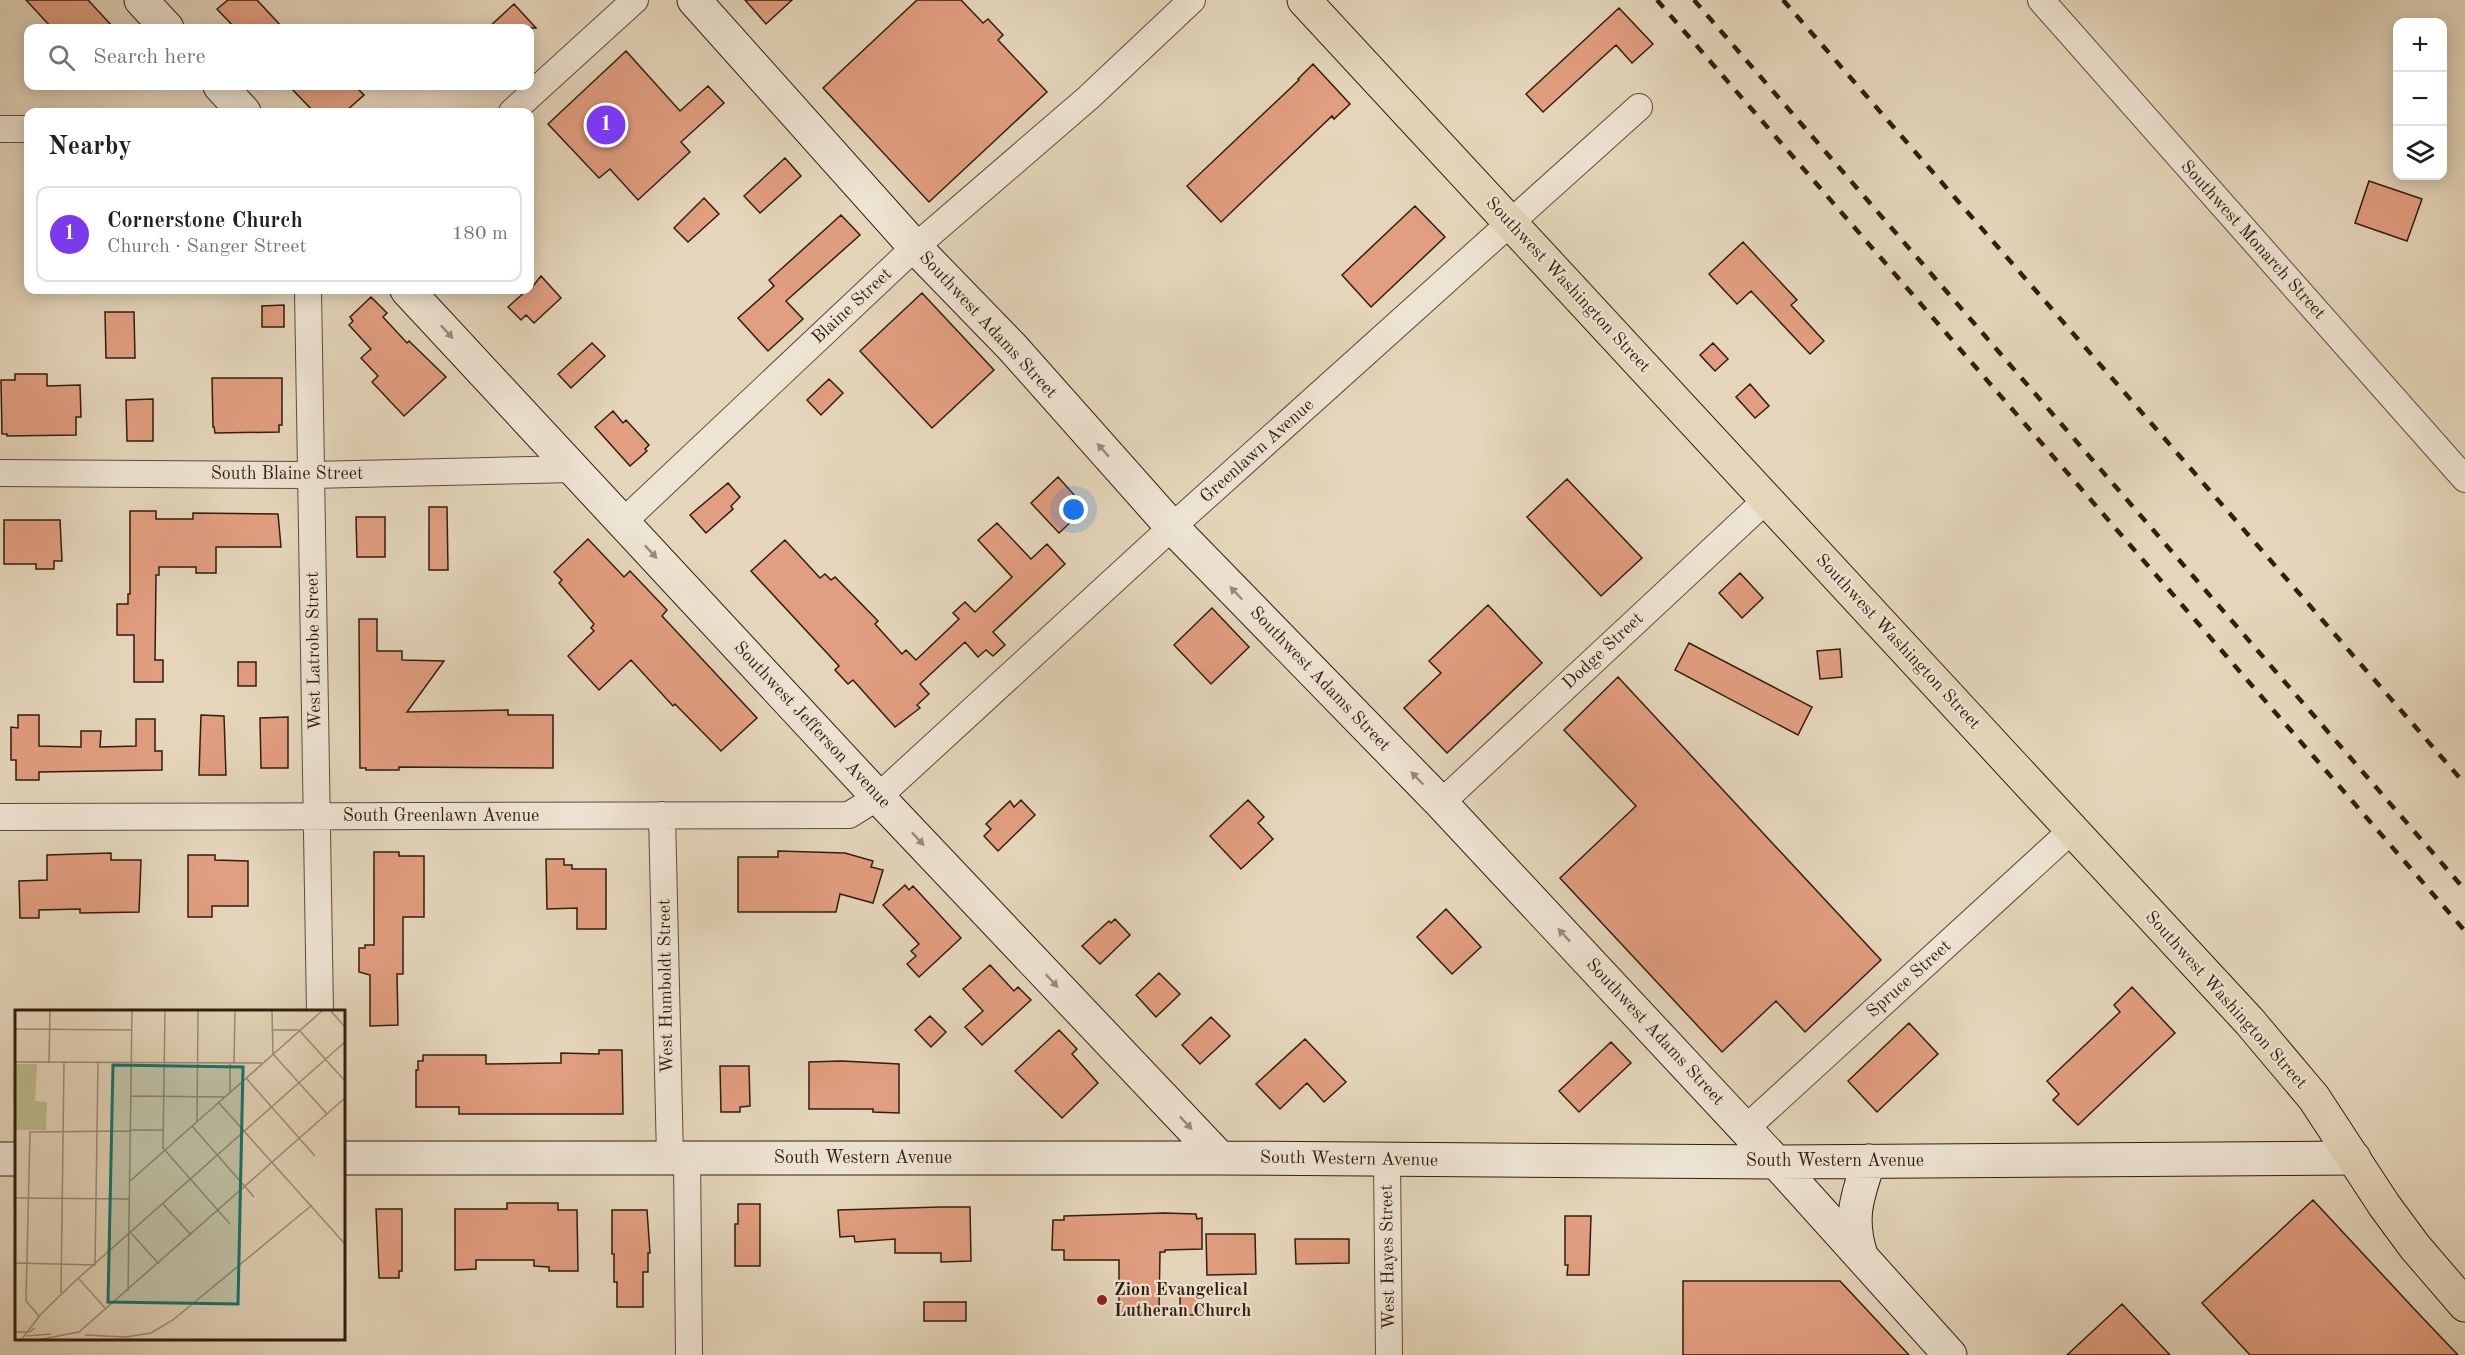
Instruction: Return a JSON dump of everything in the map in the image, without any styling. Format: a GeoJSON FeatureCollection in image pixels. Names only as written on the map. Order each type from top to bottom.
{"type":"FeatureCollection","features":[{"type":"Feature","properties":{"kind":"main road"},"geometry":{"type":"LineString","coordinates":[[141,0],[163,24]]}},
{"type":"Feature","properties":{"kind":"main road","name":"Southwest Adams Street"},"geometry":{"type":"LineString","coordinates":[[694,0],[915,247],[1012,348],[1172,527],[1441,803],[1776,1162],[1950,1355]]}},
{"type":"Feature","properties":{"kind":"main road","name":"Southwest Washington Street"},"geometry":{"type":"LineString","coordinates":[[1304,0],[2250,1022],[2314,1098],[2401,1228],[2465,1305]]}},
{"type":"Feature","properties":{"kind":"main road"},"geometry":{"type":"LineString","coordinates":[[224,90],[240,108]]}},
{"type":"Feature","properties":{"kind":"main road","name":"Southwest Jefferson Avenue"},"geometry":{"type":"LineString","coordinates":[[411,294],[878,797],[1220,1158]]}},
{"type":"Feature","properties":{"kind":"main road","name":"South Western Avenue"},"geometry":{"type":"LineString","coordinates":[[345,1158],[1220,1158],[1776,1162],[2354,1158]]}},
{"type":"Feature","properties":{"kind":"main road"},"geometry":{"type":"LineString","coordinates":[[1860,1255],[1853,1221],[1855,1201],[1869,1161]]}},
{"type":"Feature","properties":{"kind":"street"},"geometry":{"type":"LineString","coordinates":[[516,108],[635,0]]}},
{"type":"Feature","properties":{"kind":"street","name":"Blaine Street"},"geometry":{"type":"LineString","coordinates":[[623,522],[915,247],[1088,98],[1192,0]]}},
{"type":"Feature","properties":{"kind":"street","name":"Southwest Monarch Street"},"geometry":{"type":"LineString","coordinates":[[2041,0],[2465,479]]}},
{"type":"Feature","properties":{"kind":"street","name":"Greenlawn Avenue"},"geometry":{"type":"LineString","coordinates":[[878,797],[1172,527],[1639,107]]}},
{"type":"Feature","properties":{"kind":"street"},"geometry":{"type":"LineString","coordinates":[[0,129],[24,129]]}},
{"type":"Feature","properties":{"kind":"street","name":"West Latrobe Street"},"geometry":{"type":"LineString","coordinates":[[308,294],[320,1010]]}},
{"type":"Feature","properties":{"kind":"street","name":"South Blaine Street"},"geometry":{"type":"LineString","coordinates":[[0,473],[310,475],[574,470]]}},
{"type":"Feature","properties":{"kind":"street","name":"Dodge Street"},"geometry":{"type":"LineString","coordinates":[[1441,803],[1766,500]]}},
{"type":"Feature","properties":{"kind":"street","name":"South Greenlawn Avenue"},"geometry":{"type":"LineString","coordinates":[[0,817],[849,815],[878,797]]}},
{"type":"Feature","properties":{"kind":"street","name":"West Humboldt Street"},"geometry":{"type":"LineString","coordinates":[[662,815],[689,1355]]}},
{"type":"Feature","properties":{"kind":"street","name":"Spruce Street"},"geometry":{"type":"LineString","coordinates":[[1745,1129],[2072,830]]}},
{"type":"Feature","properties":{"kind":"street","name":"West Hayes Street"},"geometry":{"type":"LineString","coordinates":[[1387,1160],[1389,1355]]}},
{"type":"Feature","properties":{"kind":"building"},"geometry":{"type":"Polygon","coordinates":[[[26,0],[88,0],[110,24],[48,24],[26,0]]]}},
{"type":"Feature","properties":{"kind":"building"},"geometry":{"type":"Polygon","coordinates":[[[228,0],[257,0],[279,24],[231,24],[217,9],[228,0]]]}},
{"type":"Feature","properties":{"kind":"building"},"geometry":{"type":"Polygon","coordinates":[[[745,0],[792,0],[766,24],[745,0]]]}},
{"type":"Feature","properties":{"kind":"building"},"geometry":{"type":"Polygon","coordinates":[[[917,0],[961,0],[983,23],[988,19],[1003,35],[998,40],[1047,92],[929,202],[823,88],[917,0]]]}},
{"type":"Feature","properties":{"kind":"building"},"geometry":{"type":"Polygon","coordinates":[[[514,4],[532,24],[492,24],[514,4]]]}},
{"type":"Feature","properties":{"kind":"building"},"geometry":{"type":"Polygon","coordinates":[[[1619,8],[1653,44],[1632,63],[1616,45],[1543,112],[1526,94],[1619,8]]]}},
{"type":"Feature","properties":{"kind":"building"},"geometry":{"type":"Polygon","coordinates":[[[626,51],[680,111],[708,86],[724,103],[681,142],[690,152],[638,200],[610,169],[599,178],[548,124],[626,51]]]}},
{"type":"Feature","properties":{"kind":"building"},"geometry":{"type":"Polygon","coordinates":[[[1313,64],[1350,104],[1334,119],[1332,116],[1221,222],[1187,186],[1313,64]]]}},
{"type":"Feature","properties":{"kind":"building"},"geometry":{"type":"Polygon","coordinates":[[[293,90],[359,90],[364,95],[349,108],[310,108],[293,90]]]}},
{"type":"Feature","properties":{"kind":"building"},"geometry":{"type":"Polygon","coordinates":[[[785,158],[801,176],[760,213],[744,196],[785,158]]]}},
{"type":"Feature","properties":{"kind":"building"},"geometry":{"type":"Polygon","coordinates":[[[2369,181],[2422,199],[2407,241],[2355,223],[2369,181]]]}},
{"type":"Feature","properties":{"kind":"building"},"geometry":{"type":"Polygon","coordinates":[[[704,198],[719,214],[688,242],[674,228],[704,198]]]}},
{"type":"Feature","properties":{"kind":"building"},"geometry":{"type":"Polygon","coordinates":[[[1415,206],[1445,237],[1371,307],[1342,275],[1415,206]]]}},
{"type":"Feature","properties":{"kind":"building"},"geometry":{"type":"Polygon","coordinates":[[[841,215],[860,235],[786,301],[803,319],[768,351],[738,318],[774,286],[769,280],[841,215]]]}},
{"type":"Feature","properties":{"kind":"building"},"geometry":{"type":"Polygon","coordinates":[[[1743,242],[1797,300],[1791,305],[1824,341],[1810,354],[1751,291],[1737,304],[1709,274],[1743,242]]]}},
{"type":"Feature","properties":{"kind":"building"},"geometry":{"type":"Polygon","coordinates":[[[541,276],[561,298],[534,323],[526,315],[521,320],[508,307],[523,294],[534,294],[534,285],[541,276]]]}},
{"type":"Feature","properties":{"kind":"building"},"geometry":{"type":"Polygon","coordinates":[[[922,293],[994,370],[932,428],[860,351],[922,293]]]}},
{"type":"Feature","properties":{"kind":"building"},"geometry":{"type":"Polygon","coordinates":[[[371,297],[387,313],[383,317],[407,343],[409,341],[446,377],[404,416],[372,382],[378,376],[361,358],[371,349],[349,325],[353,321],[350,317],[371,297]]]}},
{"type":"Feature","properties":{"kind":"building"},"geometry":{"type":"Polygon","coordinates":[[[284,305],[284,327],[262,327],[262,306],[284,305]]]}},
{"type":"Feature","properties":{"kind":"building"},"geometry":{"type":"Polygon","coordinates":[[[105,312],[134,312],[135,358],[106,358],[105,312]]]}},
{"type":"Feature","properties":{"kind":"building"},"geometry":{"type":"Polygon","coordinates":[[[592,343],[605,356],[571,388],[558,374],[592,343]]]}},
{"type":"Feature","properties":{"kind":"building"},"geometry":{"type":"Polygon","coordinates":[[[1713,343],[1728,359],[1715,371],[1700,355],[1713,343]]]}},
{"type":"Feature","properties":{"kind":"building"},"geometry":{"type":"Polygon","coordinates":[[[15,374],[47,374],[47,386],[80,385],[81,417],[76,417],[76,435],[7,436],[7,434],[2,434],[1,380],[15,380],[15,374]]]}},
{"type":"Feature","properties":{"kind":"building"},"geometry":{"type":"Polygon","coordinates":[[[212,378],[282,378],[282,425],[279,425],[279,432],[215,433],[212,378]]]}},
{"type":"Feature","properties":{"kind":"building"},"geometry":{"type":"Polygon","coordinates":[[[829,379],[843,393],[821,415],[807,400],[829,379]]]}},
{"type":"Feature","properties":{"kind":"building"},"geometry":{"type":"Polygon","coordinates":[[[1750,384],[1769,406],[1755,418],[1736,397],[1750,384]]]}},
{"type":"Feature","properties":{"kind":"building"},"geometry":{"type":"Polygon","coordinates":[[[153,399],[153,441],[127,441],[126,400],[153,399]]]}},
{"type":"Feature","properties":{"kind":"building"},"geometry":{"type":"Polygon","coordinates":[[[613,411],[623,423],[626,420],[649,445],[645,449],[647,451],[630,466],[595,427],[613,411]]]}},
{"type":"Feature","properties":{"kind":"building"},"geometry":{"type":"Polygon","coordinates":[[[1058,477],[1086,508],[1059,533],[1031,503],[1058,477]]]}},
{"type":"Feature","properties":{"kind":"building"},"geometry":{"type":"Polygon","coordinates":[[[1567,479],[1642,558],[1601,596],[1527,517],[1567,479]]]}},
{"type":"Feature","properties":{"kind":"building"},"geometry":{"type":"Polygon","coordinates":[[[728,483],[740,497],[731,506],[733,509],[706,533],[690,515],[728,483]]]}},
{"type":"Feature","properties":{"kind":"building"},"geometry":{"type":"Polygon","coordinates":[[[429,507],[447,507],[448,570],[429,570],[429,507]]]}},
{"type":"Feature","properties":{"kind":"building"},"geometry":{"type":"Polygon","coordinates":[[[130,511],[156,511],[156,519],[193,519],[193,513],[278,514],[281,547],[216,547],[216,573],[196,573],[196,567],[159,567],[159,575],[156,575],[155,660],[163,660],[163,682],[134,682],[134,635],[117,635],[117,604],[128,604],[128,594],[130,594],[130,511]]]}},
{"type":"Feature","properties":{"kind":"building"},"geometry":{"type":"Polygon","coordinates":[[[356,517],[385,517],[385,557],[357,557],[356,517]]]}},
{"type":"Feature","properties":{"kind":"building"},"geometry":{"type":"Polygon","coordinates":[[[4,520],[60,520],[62,561],[54,561],[54,569],[36,569],[36,564],[4,564],[4,520]]]}},
{"type":"Feature","properties":{"kind":"building"},"geometry":{"type":"Polygon","coordinates":[[[997,523],[1031,559],[1047,544],[1065,564],[993,632],[1005,645],[993,656],[986,650],[978,657],[965,642],[920,684],[929,694],[917,705],[920,708],[895,727],[853,680],[848,684],[835,670],[839,666],[751,571],[785,540],[820,578],[825,574],[831,580],[835,577],[878,621],[875,624],[902,654],[906,650],[916,660],[959,619],[953,613],[965,602],[975,612],[1012,577],[978,540],[997,523]]]}},
{"type":"Feature","properties":{"kind":"building"},"geometry":{"type":"Polygon","coordinates":[[[588,539],[624,577],[630,571],[667,610],[662,616],[757,718],[721,751],[675,704],[673,706],[631,660],[599,690],[568,656],[594,631],[591,628],[594,624],[559,583],[562,580],[554,572],[588,539]]]}},
{"type":"Feature","properties":{"kind":"building"},"geometry":{"type":"Polygon","coordinates":[[[1740,573],[1763,598],[1742,618],[1719,593],[1740,573]]]}},
{"type":"Feature","properties":{"kind":"building"},"geometry":{"type":"Polygon","coordinates":[[[1488,605],[1542,663],[1447,753],[1404,708],[1441,673],[1429,661],[1488,605]]]}},
{"type":"Feature","properties":{"kind":"building"},"geometry":{"type":"Polygon","coordinates":[[[1212,608],[1249,647],[1211,684],[1174,645],[1212,608]]]}},
{"type":"Feature","properties":{"kind":"building"},"geometry":{"type":"Polygon","coordinates":[[[359,619],[377,619],[377,651],[402,651],[402,660],[444,661],[407,712],[508,710],[508,715],[553,715],[553,768],[399,767],[399,770],[366,770],[366,768],[360,768],[359,619]]]}},
{"type":"Feature","properties":{"kind":"building"},"geometry":{"type":"Polygon","coordinates":[[[1689,643],[1812,707],[1798,735],[1675,670],[1689,643]]]}},
{"type":"Feature","properties":{"kind":"building"},"geometry":{"type":"Polygon","coordinates":[[[1840,649],[1842,677],[1820,679],[1817,651],[1840,649]]]}},
{"type":"Feature","properties":{"kind":"building"},"geometry":{"type":"Polygon","coordinates":[[[238,662],[256,662],[256,686],[238,686],[238,662]]]}},
{"type":"Feature","properties":{"kind":"building"},"geometry":{"type":"Polygon","coordinates":[[[1618,677],[1881,960],[1805,1032],[1776,1001],[1722,1052],[1560,878],[1636,806],[1564,730],[1618,677]]]}},
{"type":"Feature","properties":{"kind":"building"},"geometry":{"type":"Polygon","coordinates":[[[18,715],[39,715],[39,746],[81,747],[81,731],[101,731],[100,747],[136,746],[136,719],[155,719],[155,751],[162,751],[162,770],[39,772],[39,780],[16,780],[16,760],[11,760],[11,727],[18,728],[18,715]]]}},
{"type":"Feature","properties":{"kind":"building"},"geometry":{"type":"Polygon","coordinates":[[[201,715],[224,716],[226,775],[199,775],[201,715]]]}},
{"type":"Feature","properties":{"kind":"building"},"geometry":{"type":"Polygon","coordinates":[[[288,717],[288,768],[261,768],[260,718],[288,717]]]}},
{"type":"Feature","properties":{"kind":"building"},"geometry":{"type":"Polygon","coordinates":[[[1021,800],[1035,815],[998,851],[984,836],[991,829],[986,824],[1010,801],[1014,807],[1021,800]]]}},
{"type":"Feature","properties":{"kind":"building"},"geometry":{"type":"Polygon","coordinates":[[[1248,800],[1264,817],[1258,823],[1273,839],[1241,869],[1210,836],[1248,800]]]}},
{"type":"Feature","properties":{"kind":"building"},"geometry":{"type":"Polygon","coordinates":[[[778,851],[845,853],[873,861],[871,867],[883,870],[873,903],[840,894],[836,912],[738,912],[738,857],[778,857],[778,851]]]}},
{"type":"Feature","properties":{"kind":"building"},"geometry":{"type":"Polygon","coordinates":[[[374,852],[399,852],[399,856],[424,856],[424,917],[403,917],[403,974],[397,974],[398,1025],[370,1026],[370,975],[359,972],[359,948],[374,945],[374,852]]]}},
{"type":"Feature","properties":{"kind":"building"},"geometry":{"type":"Polygon","coordinates":[[[111,853],[111,860],[141,860],[139,912],[80,913],[80,909],[39,910],[39,918],[20,918],[19,881],[47,880],[47,855],[111,853]]]}},
{"type":"Feature","properties":{"kind":"building"},"geometry":{"type":"Polygon","coordinates":[[[188,855],[215,855],[215,860],[248,861],[248,906],[212,906],[212,917],[188,917],[188,855]]]}},
{"type":"Feature","properties":{"kind":"building"},"geometry":{"type":"Polygon","coordinates":[[[546,859],[564,859],[564,865],[572,865],[572,869],[606,869],[606,929],[577,929],[577,908],[547,909],[546,859]]]}},
{"type":"Feature","properties":{"kind":"building"},"geometry":{"type":"Polygon","coordinates":[[[905,885],[909,890],[913,886],[961,938],[919,977],[907,964],[916,956],[911,951],[919,944],[883,905],[905,885]]]}},
{"type":"Feature","properties":{"kind":"building"},"geometry":{"type":"Polygon","coordinates":[[[1446,909],[1481,947],[1452,974],[1417,937],[1446,909]]]}},
{"type":"Feature","properties":{"kind":"building"},"geometry":{"type":"Polygon","coordinates":[[[1115,919],[1130,935],[1100,964],[1082,946],[1109,921],[1111,923],[1115,919]]]}},
{"type":"Feature","properties":{"kind":"building"},"geometry":{"type":"Polygon","coordinates":[[[990,965],[1014,991],[1018,987],[1031,1000],[982,1045],[965,1027],[983,1011],[963,989],[990,965]]]}},
{"type":"Feature","properties":{"kind":"building"},"geometry":{"type":"Polygon","coordinates":[[[1159,973],[1180,994],[1156,1017],[1136,995],[1159,973]]]}},
{"type":"Feature","properties":{"kind":"building"},"geometry":{"type":"Polygon","coordinates":[[[2132,987],[2175,1033],[2078,1125],[2053,1100],[2059,1094],[2047,1081],[2120,1012],[2114,1005],[2132,987]]]}},
{"type":"Feature","properties":{"kind":"building"},"geometry":{"type":"Polygon","coordinates":[[[930,1016],[946,1032],[931,1047],[915,1030],[930,1016]]]}},
{"type":"Feature","properties":{"kind":"building"},"geometry":{"type":"Polygon","coordinates":[[[1211,1017],[1230,1036],[1200,1064],[1182,1045],[1211,1017]]]}},
{"type":"Feature","properties":{"kind":"building"},"geometry":{"type":"Polygon","coordinates":[[[1909,1023],[1938,1054],[1877,1112],[1848,1081],[1909,1023]]]}},
{"type":"Feature","properties":{"kind":"building"},"geometry":{"type":"Polygon","coordinates":[[[1059,1030],[1077,1049],[1072,1054],[1098,1083],[1062,1118],[1015,1071],[1059,1030]]]}},
{"type":"Feature","properties":{"kind":"building"},"geometry":{"type":"Polygon","coordinates":[[[1305,1039],[1346,1082],[1324,1102],[1307,1083],[1280,1109],[1256,1084],[1305,1039]]]}},
{"type":"Feature","properties":{"kind":"building"},"geometry":{"type":"Polygon","coordinates":[[[1611,1042],[1631,1063],[1579,1112],[1559,1091],[1611,1042]]]}},
{"type":"Feature","properties":{"kind":"building"},"geometry":{"type":"Polygon","coordinates":[[[599,1050],[622,1050],[623,1114],[459,1114],[459,1107],[416,1107],[416,1070],[418,1070],[418,1061],[423,1061],[423,1055],[486,1055],[486,1064],[561,1063],[561,1053],[599,1054],[599,1050]]]}},
{"type":"Feature","properties":{"kind":"building"},"geometry":{"type":"Polygon","coordinates":[[[809,1062],[899,1064],[899,1113],[873,1112],[873,1109],[809,1109],[809,1062]]]}},
{"type":"Feature","properties":{"kind":"building"},"geometry":{"type":"Polygon","coordinates":[[[720,1066],[749,1066],[750,1106],[740,1107],[740,1112],[721,1112],[720,1066]]]}},
{"type":"Feature","properties":{"kind":"building"},"geometry":{"type":"Polygon","coordinates":[[[2313,1200],[2458,1355],[2250,1355],[2202,1303],[2313,1200]]]}},
{"type":"Feature","properties":{"kind":"building"},"geometry":{"type":"Polygon","coordinates":[[[507,1203],[558,1203],[558,1210],[577,1210],[578,1271],[549,1271],[549,1267],[534,1266],[534,1260],[476,1260],[476,1269],[455,1270],[455,1209],[507,1209],[507,1203]]]}},
{"type":"Feature","properties":{"kind":"building"},"geometry":{"type":"Polygon","coordinates":[[[738,1204],[760,1204],[760,1266],[735,1266],[735,1224],[738,1224],[738,1204]]]}},
{"type":"Feature","properties":{"kind":"building"},"geometry":{"type":"Polygon","coordinates":[[[970,1207],[971,1261],[941,1262],[941,1253],[895,1253],[895,1239],[855,1242],[854,1236],[840,1237],[838,1210],[970,1207]]]}},
{"type":"Feature","properties":{"kind":"building"},"geometry":{"type":"Polygon","coordinates":[[[376,1209],[402,1209],[402,1271],[399,1271],[399,1278],[379,1278],[376,1209]]]}},
{"type":"Feature","properties":{"kind":"building"},"geometry":{"type":"Polygon","coordinates":[[[612,1210],[647,1210],[650,1253],[648,1253],[648,1272],[643,1272],[643,1307],[617,1307],[617,1282],[614,1282],[614,1254],[612,1254],[612,1210]]]}},
{"type":"Feature","properties":{"kind":"building"},"geometry":{"type":"Polygon","coordinates":[[[1196,1214],[1197,1219],[1202,1218],[1202,1249],[1160,1252],[1159,1311],[1119,1311],[1119,1260],[1064,1260],[1064,1250],[1052,1250],[1053,1220],[1064,1220],[1064,1216],[1196,1214]]]}},
{"type":"Feature","properties":{"kind":"building"},"geometry":{"type":"Polygon","coordinates":[[[1565,1216],[1591,1216],[1589,1275],[1567,1275],[1565,1216]]]}},
{"type":"Feature","properties":{"kind":"building"},"geometry":{"type":"Polygon","coordinates":[[[1206,1234],[1255,1234],[1256,1274],[1207,1275],[1206,1234]]]}},
{"type":"Feature","properties":{"kind":"building"},"geometry":{"type":"Polygon","coordinates":[[[1295,1239],[1349,1239],[1349,1263],[1296,1264],[1295,1239]]]}},
{"type":"Feature","properties":{"kind":"building"},"geometry":{"type":"Polygon","coordinates":[[[1683,1281],[1840,1281],[1909,1355],[1683,1355],[1683,1281]]]}},
{"type":"Feature","properties":{"kind":"building"},"geometry":{"type":"Polygon","coordinates":[[[1180,1294],[1202,1294],[1202,1315],[1180,1315],[1180,1294]]]}},
{"type":"Feature","properties":{"kind":"building"},"geometry":{"type":"Polygon","coordinates":[[[924,1302],[966,1302],[966,1321],[924,1321],[924,1302]]]}},
{"type":"Feature","properties":{"kind":"building"},"geometry":{"type":"Polygon","coordinates":[[[2122,1304],[2170,1355],[2067,1355],[2122,1304]]]}},
{"type":"Feature","properties":{"kind":"railway"},"geometry":{"type":"LineString","coordinates":[[1657,0],[2465,931]]}},
{"type":"Feature","properties":{"kind":"railway"},"geometry":{"type":"LineString","coordinates":[[1694,0],[2465,890]]}},
{"type":"Feature","properties":{"kind":"railway"},"geometry":{"type":"LineString","coordinates":[[1783,0],[2465,784]]}},
{"type":"Feature","properties":{"kind":"place","name":"Cornerstone Church"},"geometry":{"type":"Point","coordinates":[606,125]}},
{"type":"Feature","properties":{"kind":"place","name":"Zion Evangelical Lutheran Church"},"geometry":{"type":"Point","coordinates":[1102,1300]}}]}
